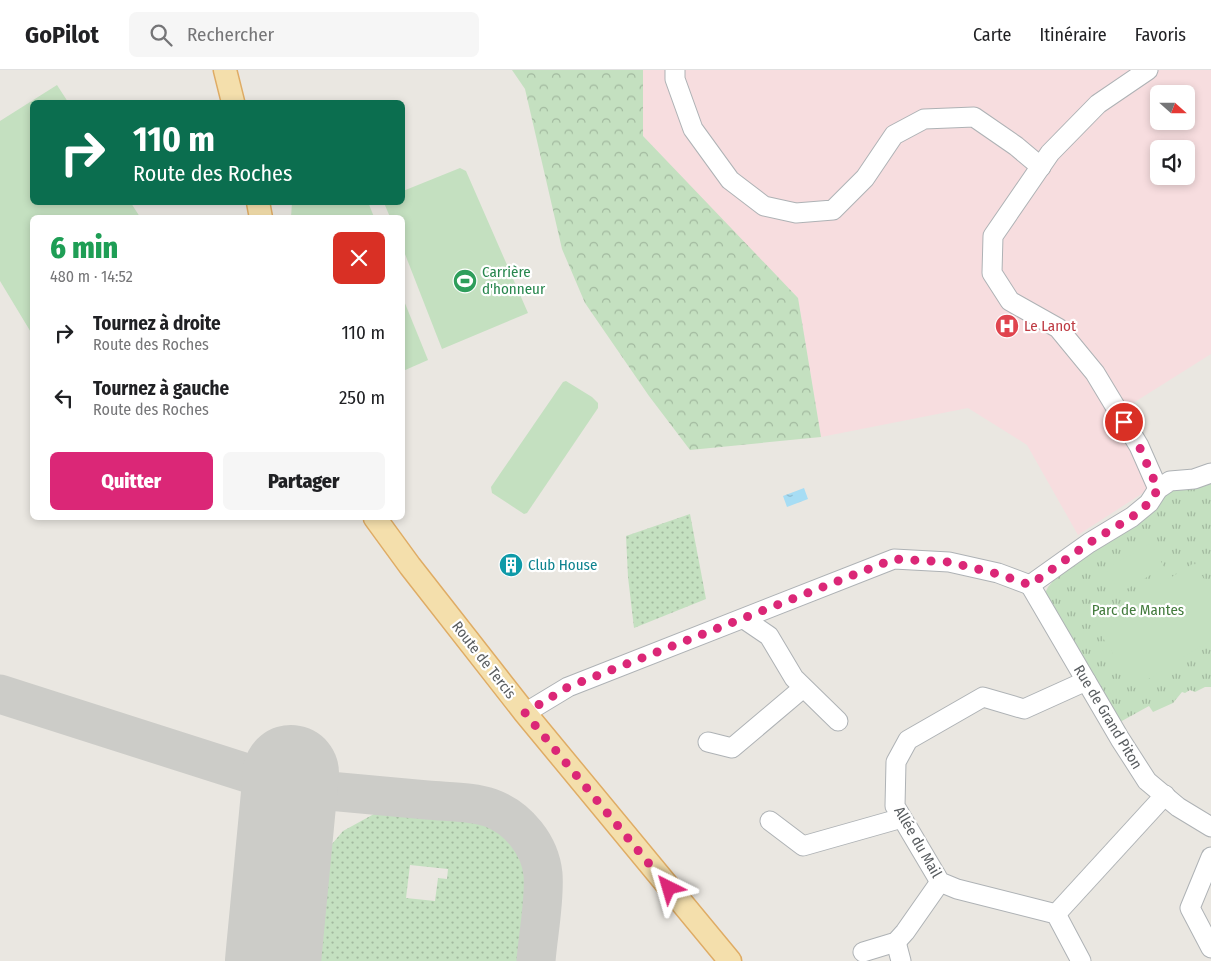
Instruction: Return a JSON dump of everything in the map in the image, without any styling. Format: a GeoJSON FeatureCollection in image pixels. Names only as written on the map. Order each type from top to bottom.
{"type":"FeatureCollection","features":[{"type":"Feature","properties":{"kind":"main road"},"geometry":{"type":"LineString","coordinates":[[225,70],[232,100]]}},
{"type":"Feature","properties":{"kind":"main road","name":"Route de Tercis"},"geometry":{"type":"LineString","coordinates":[[376,520],[525,713],[730,961]]}},
{"type":"Feature","properties":{"kind":"street"},"geometry":{"type":"LineString","coordinates":[[675,70],[675,79],[693,129],[730,180],[764,206],[796,213],[833,210],[865,178],[894,134],[924,119],[974,117],[1016,146],[1041,167]]}},
{"type":"Feature","properties":{"kind":"street"},"geometry":{"type":"LineString","coordinates":[[1148,70],[1098,104],[1050,153],[993,236],[992,273],[1010,301],[1058,328],[1095,373],[1139,446],[1158,489]]}},
{"type":"Feature","properties":{"kind":"street"},"geometry":{"type":"LineString","coordinates":[[525,713],[568,687],[894,559],[949,562],[998,574],[1030,585],[1089,543],[1132,517],[1149,503],[1158,489],[1170,481],[1194,479],[1211,472]]}},
{"type":"Feature","properties":{"kind":"street","name":"Rue de Grand Piton"},"geometry":{"type":"LineString","coordinates":[[1030,585],[1147,782],[1178,807],[1211,827]]}},
{"type":"Feature","properties":{"kind":"street"},"geometry":{"type":"LineString","coordinates":[[744,618],[769,636],[794,678],[838,721]]}},
{"type":"Feature","properties":{"kind":"street","name":"Allée du Mail"},"geometry":{"type":"LineString","coordinates":[[1056,914],[956,889],[940,882],[895,806],[896,762],[908,740],[983,697],[1024,709],[1086,681]]}},
{"type":"Feature","properties":{"kind":"street"},"geometry":{"type":"LineString","coordinates":[[708,742],[732,748],[803,688]]}},
{"type":"Feature","properties":{"kind":"street"},"geometry":{"type":"LineString","coordinates":[[1081,961],[1056,914],[1165,795]]}},
{"type":"Feature","properties":{"kind":"street"},"geometry":{"type":"LineString","coordinates":[[770,821],[803,846],[902,818]]}},
{"type":"Feature","properties":{"kind":"street"},"geometry":{"type":"LineString","coordinates":[[1211,857],[1190,908],[1211,948]]}},
{"type":"Feature","properties":{"kind":"street"},"geometry":{"type":"LineString","coordinates":[[863,952],[896,942],[940,882]]}},
{"type":"Feature","properties":{"kind":"street"},"geometry":{"type":"LineString","coordinates":[[896,942],[901,961]]}},
{"type":"Feature","properties":{"kind":"shaded area","name":"Le Lanot"},"geometry":{"type":"Polygon","coordinates":[[[643,70],[1211,70],[1211,354],[1130,405],[1160,482],[1078,535],[1027,445],[968,408],[821,437],[798,298],[643,136],[643,70]]]}},
{"type":"Feature","properties":{"kind":"green space"},"geometry":{"type":"Polygon","coordinates":[[[512,70],[643,70],[643,136],[798,298],[821,437],[690,450],[649,396],[585,303],[562,249],[525,89],[512,70]]]}},
{"type":"Feature","properties":{"kind":"green space"},"geometry":{"type":"Polygon","coordinates":[[[57,85],[67,100],[33,100],[57,85]]]}},
{"type":"Feature","properties":{"kind":"green space"},"geometry":{"type":"Polygon","coordinates":[[[30,102],[30,205],[132,205],[139,215],[30,215],[30,331],[0,281],[0,121],[30,102]]]}},
{"type":"Feature","properties":{"kind":"green space","name":"Carrière d'honneur"},"geometry":{"type":"Polygon","coordinates":[[[460,168],[466,171],[528,313],[442,349],[405,254],[405,215],[389,215],[385,205],[405,205],[405,190],[460,168]]]}},
{"type":"Feature","properties":{"kind":"green space"},"geometry":{"type":"Polygon","coordinates":[[[292,205],[369,205],[373,215],[291,215],[292,205]]]}},
{"type":"Feature","properties":{"kind":"green space"},"geometry":{"type":"Polygon","coordinates":[[[405,303],[428,360],[405,370],[405,303]]]}},
{"type":"Feature","properties":{"kind":"green space"},"geometry":{"type":"Polygon","coordinates":[[[566,381],[592,397],[598,403],[598,408],[527,513],[524,514],[492,493],[491,487],[563,382],[566,381]]]}},
{"type":"Feature","properties":{"kind":"green space","name":"Parc de Mantes"},"geometry":{"type":"Polygon","coordinates":[[[1211,480],[1211,687],[1205,687],[1195,692],[1190,690],[1185,693],[1182,692],[1173,703],[1153,712],[1149,706],[1120,722],[1045,593],[1059,574],[1165,488],[1211,480]]]}},
{"type":"Feature","properties":{"kind":"green space"},"geometry":{"type":"Polygon","coordinates":[[[690,514],[706,599],[634,628],[628,577],[626,536],[690,514]]]}},
{"type":"Feature","properties":{"kind":"green space"},"geometry":{"type":"Polygon","coordinates":[[[1151,543],[1164,567],[1120,593],[1106,569],[1151,543]]]}},
{"type":"Feature","properties":{"kind":"green space"},"geometry":{"type":"Polygon","coordinates":[[[1194,563],[1211,590],[1211,640],[1134,688],[1095,625],[1194,563]]]}},
{"type":"Feature","properties":{"kind":"green space"},"geometry":{"type":"Polygon","coordinates":[[[391,813],[492,824],[506,834],[517,846],[527,874],[519,961],[317,961],[327,860],[332,844],[343,831],[374,814],[391,813]],[[410,865],[406,898],[435,901],[438,878],[447,879],[448,869],[410,865]]]}},
{"type":"Feature","properties":{"kind":"water"},"geometry":{"type":"Polygon","coordinates":[[[804,488],[808,499],[787,507],[783,496],[804,488]]]}},
{"type":"Feature","properties":{"kind":"taxiway"},"geometry":{"type":"LineString","coordinates":[[0,694],[247,773]]}},
{"type":"Feature","properties":{"kind":"taxiway"},"geometry":{"type":"LineString","coordinates":[[286,850],[290,811],[299,797],[307,792],[318,790],[468,803],[491,808],[510,818],[519,826],[532,843],[541,863],[543,895],[536,961]]}},
{"type":"Feature","properties":{"kind":"runway"},"geometry":{"type":"LineString","coordinates":[[273,961],[291,773]]}},
{"type":"Feature","properties":{"kind":"place","name":"Carrière d'honneur"},"geometry":{"type":"Point","coordinates":[465,281]}},
{"type":"Feature","properties":{"kind":"place","name":"Le Lanot"},"geometry":{"type":"Point","coordinates":[1007,326]}},
{"type":"Feature","properties":{"kind":"place","name":"Club House"},"geometry":{"type":"Point","coordinates":[511,565]}},
{"type":"Feature","properties":{"kind":"route"},"geometry":{"type":"LineString","coordinates":[[669,888],[525,713],[568,687],[894,559],[949,562],[998,574],[1030,585],[1089,543],[1132,517],[1149,503],[1158,489],[1139,446],[1124,422]]}}]}
